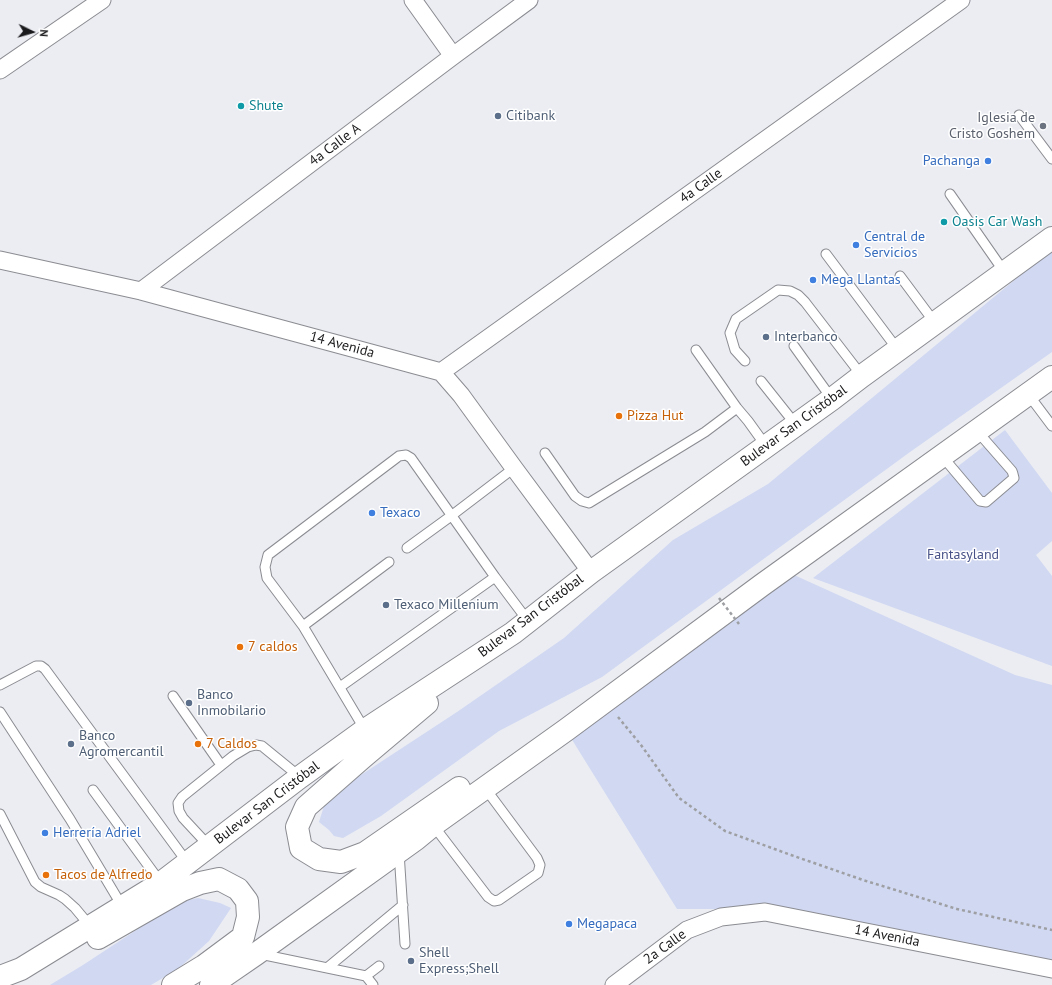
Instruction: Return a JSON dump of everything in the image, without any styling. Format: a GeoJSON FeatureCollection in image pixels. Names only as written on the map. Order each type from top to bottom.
{"type":"FeatureCollection","features":[{"type":"Feature","properties":{"kind":"main road","name":"Bulevar San Cristóbal"},"geometry":{"type":"LineString","coordinates":[[0,977],[21,969],[161,883],[300,777],[365,730],[521,627],[591,572],[832,399],[1052,238]]}},
{"type":"Feature","properties":{"kind":"main road"},"geometry":{"type":"LineString","coordinates":[[211,985],[399,851],[762,585],[1052,377]]}},
{"type":"Feature","properties":{"kind":"main road"},"geometry":{"type":"LineString","coordinates":[[521,627],[363,757],[306,807],[297,827],[301,848],[319,859],[341,862],[365,853],[499,760],[613,695]]}},
{"type":"Feature","properties":{"kind":"main road"},"geometry":{"type":"LineString","coordinates":[[21,969],[67,956],[182,890],[200,883],[219,879],[238,889],[247,901],[248,917],[243,937],[204,966],[173,985]]}},
{"type":"Feature","properties":{"kind":"street"},"geometry":{"type":"LineString","coordinates":[[0,70],[102,0]]}},
{"type":"Feature","properties":{"kind":"street"},"geometry":{"type":"LineString","coordinates":[[412,0],[453,56]]}},
{"type":"Feature","properties":{"kind":"street","name":"4a Calle A"},"geometry":{"type":"LineString","coordinates":[[142,290],[529,0]]}},
{"type":"Feature","properties":{"kind":"street","name":"4a Calle"},"geometry":{"type":"LineString","coordinates":[[441,372],[961,0]]}},
{"type":"Feature","properties":{"kind":"street","name":"14 Avenida"},"geometry":{"type":"LineString","coordinates":[[0,260],[142,290],[441,372]]}},
{"type":"Feature","properties":{"kind":"street"},"geometry":{"type":"LineString","coordinates":[[441,372],[461,395],[591,572]]}},
{"type":"Feature","properties":{"kind":"street","name":"14 Avenida"},"geometry":{"type":"LineString","coordinates":[[721,917],[765,912],[1052,968]]}},
{"type":"Feature","properties":{"kind":"street","name":"2a Calle"},"geometry":{"type":"LineString","coordinates":[[614,985],[687,930],[721,917]]}},
{"type":"Feature","properties":{"kind":"lane"},"geometry":{"type":"LineString","coordinates":[[1019,115],[1052,160]]}},
{"type":"Feature","properties":{"kind":"lane"},"geometry":{"type":"LineString","coordinates":[[950,194],[1005,273]]}},
{"type":"Feature","properties":{"kind":"lane"},"geometry":{"type":"LineString","coordinates":[[826,254],[898,350]]}},
{"type":"Feature","properties":{"kind":"lane"},"geometry":{"type":"LineString","coordinates":[[900,276],[935,323]]}},
{"type":"Feature","properties":{"kind":"lane"},"geometry":{"type":"LineString","coordinates":[[745,361],[735,350],[730,333],[736,319],[778,290],[790,291],[798,295],[805,302],[862,376]]}},
{"type":"Feature","properties":{"kind":"lane"},"geometry":{"type":"LineString","coordinates":[[794,346],[832,399]]}},
{"type":"Feature","properties":{"kind":"lane"},"geometry":{"type":"LineString","coordinates":[[696,350],[766,446]]}},
{"type":"Feature","properties":{"kind":"lane"},"geometry":{"type":"LineString","coordinates":[[761,381],[796,425]]}},
{"type":"Feature","properties":{"kind":"lane"},"geometry":{"type":"LineString","coordinates":[[1028,394],[1052,426]]}},
{"type":"Feature","properties":{"kind":"lane"},"geometry":{"type":"LineString","coordinates":[[545,453],[575,496],[582,501],[589,503],[704,432],[737,408]]}},
{"type":"Feature","properties":{"kind":"lane"},"geometry":{"type":"LineString","coordinates":[[942,456],[980,502],[986,502],[1014,478],[1012,471],[977,431]]}},
{"type":"Feature","properties":{"kind":"lane"},"geometry":{"type":"LineString","coordinates":[[365,730],[303,626],[267,578],[265,567],[268,555],[399,456],[406,455],[411,458],[495,577],[521,627]]}},
{"type":"Feature","properties":{"kind":"lane"},"geometry":{"type":"LineString","coordinates":[[407,548],[514,468]]}},
{"type":"Feature","properties":{"kind":"lane"},"geometry":{"type":"LineString","coordinates":[[303,626],[390,562]]}},
{"type":"Feature","properties":{"kind":"lane"},"geometry":{"type":"LineString","coordinates":[[340,687],[495,577]]}},
{"type":"Feature","properties":{"kind":"lane"},"geometry":{"type":"LineString","coordinates":[[0,684],[36,666],[41,666],[45,669],[188,862]]}},
{"type":"Feature","properties":{"kind":"lane"},"geometry":{"type":"LineString","coordinates":[[173,696],[221,765]]}},
{"type":"Feature","properties":{"kind":"lane"},"geometry":{"type":"LineString","coordinates":[[0,712],[70,819],[122,906]]}},
{"type":"Feature","properties":{"kind":"lane"},"geometry":{"type":"LineString","coordinates":[[209,846],[183,818],[179,811],[178,803],[182,797],[221,765],[248,747],[256,745],[262,746],[300,777]]}},
{"type":"Feature","properties":{"kind":"lane"},"geometry":{"type":"LineString","coordinates":[[433,825],[488,897],[494,901],[499,900],[538,873],[540,865],[538,858],[485,788]]}},
{"type":"Feature","properties":{"kind":"lane"},"geometry":{"type":"LineString","coordinates":[[93,790],[161,883]]}},
{"type":"Feature","properties":{"kind":"lane"},"geometry":{"type":"LineString","coordinates":[[0,814],[35,882],[65,899],[75,908],[90,926]]}},
{"type":"Feature","properties":{"kind":"lane"},"geometry":{"type":"LineString","coordinates":[[399,851],[405,944]]}},
{"type":"Feature","properties":{"kind":"lane"},"geometry":{"type":"LineString","coordinates":[[328,968],[403,905]]}},
{"type":"Feature","properties":{"kind":"lane"},"geometry":{"type":"LineString","coordinates":[[256,954],[366,976],[373,985]]}},
{"type":"Feature","properties":{"kind":"lane"},"geometry":{"type":"LineString","coordinates":[[366,976],[380,966]]}},
{"type":"Feature","properties":{"kind":"path"},"geometry":{"type":"LineString","coordinates":[[719,598],[739,624]]}},
{"type":"Feature","properties":{"kind":"path"},"geometry":{"type":"LineString","coordinates":[[613,695],[614,712],[641,745],[679,798],[725,831],[791,855],[957,909],[1052,930]]}},
{"type":"Feature","properties":{"kind":"green space"},"geometry":{"type":"Polygon","coordinates":[[[1052,249],[1052,352],[910,452],[602,677],[499,731],[381,816],[343,838],[334,836],[319,822],[324,806],[338,790],[457,712],[564,638],[673,540],[768,484],[1052,249]]]}},
{"type":"Feature","properties":{"kind":"green space","name":"Fantasyland"},"geometry":{"type":"Polygon","coordinates":[[[1005,430],[1052,493],[1052,541],[1036,555],[1052,576],[1052,666],[813,578],[1005,430]]]}},
{"type":"Feature","properties":{"kind":"green space"},"geometry":{"type":"Polygon","coordinates":[[[783,570],[1015,675],[1052,685],[1052,972],[767,909],[677,909],[566,730],[783,570]]]}},
{"type":"Feature","properties":{"kind":"green space"},"geometry":{"type":"Polygon","coordinates":[[[198,898],[220,903],[231,908],[209,941],[178,969],[151,985],[50,985],[179,902],[198,898]]]}},
{"type":"Feature","properties":{"kind":"place","name":"Shute"},"geometry":{"type":"Point","coordinates":[241,106]}},
{"type":"Feature","properties":{"kind":"place","name":"Citibank"},"geometry":{"type":"Point","coordinates":[498,116]}},
{"type":"Feature","properties":{"kind":"place","name":"Iglesia de Cristo Goshem"},"geometry":{"type":"Point","coordinates":[1043,126]}},
{"type":"Feature","properties":{"kind":"place","name":"Pachanga"},"geometry":{"type":"Point","coordinates":[988,161]}},
{"type":"Feature","properties":{"kind":"place","name":"Oasis Car Wash"},"geometry":{"type":"Point","coordinates":[944,222]}},
{"type":"Feature","properties":{"kind":"place","name":"Central de Servicios"},"geometry":{"type":"Point","coordinates":[856,245]}},
{"type":"Feature","properties":{"kind":"place","name":"Mega Llantas"},"geometry":{"type":"Point","coordinates":[813,280]}},
{"type":"Feature","properties":{"kind":"place","name":"Interbanco"},"geometry":{"type":"Point","coordinates":[766,337]}},
{"type":"Feature","properties":{"kind":"place","name":"Pizza Hut"},"geometry":{"type":"Point","coordinates":[619,416]}},
{"type":"Feature","properties":{"kind":"place","name":"Texaco"},"geometry":{"type":"Point","coordinates":[372,513]}},
{"type":"Feature","properties":{"kind":"place","name":"Texaco Millenium"},"geometry":{"type":"Point","coordinates":[386,605]}},
{"type":"Feature","properties":{"kind":"place","name":"7 caldos"},"geometry":{"type":"Point","coordinates":[240,647]}},
{"type":"Feature","properties":{"kind":"place","name":"Banco Inmobilario"},"geometry":{"type":"Point","coordinates":[189,703]}},
{"type":"Feature","properties":{"kind":"place","name":"Banco Agromercantil"},"geometry":{"type":"Point","coordinates":[71,744]}},
{"type":"Feature","properties":{"kind":"place","name":"7 Caldos"},"geometry":{"type":"Point","coordinates":[198,744]}},
{"type":"Feature","properties":{"kind":"place","name":"Herrería Adriel"},"geometry":{"type":"Point","coordinates":[45,833]}},
{"type":"Feature","properties":{"kind":"place","name":"Tacos de Alfredo"},"geometry":{"type":"Point","coordinates":[46,875]}},
{"type":"Feature","properties":{"kind":"place","name":"Megapaca"},"geometry":{"type":"Point","coordinates":[569,924]}},
{"type":"Feature","properties":{"kind":"place","name":"Shell Express;Shell"},"geometry":{"type":"Point","coordinates":[411,961]}}]}
